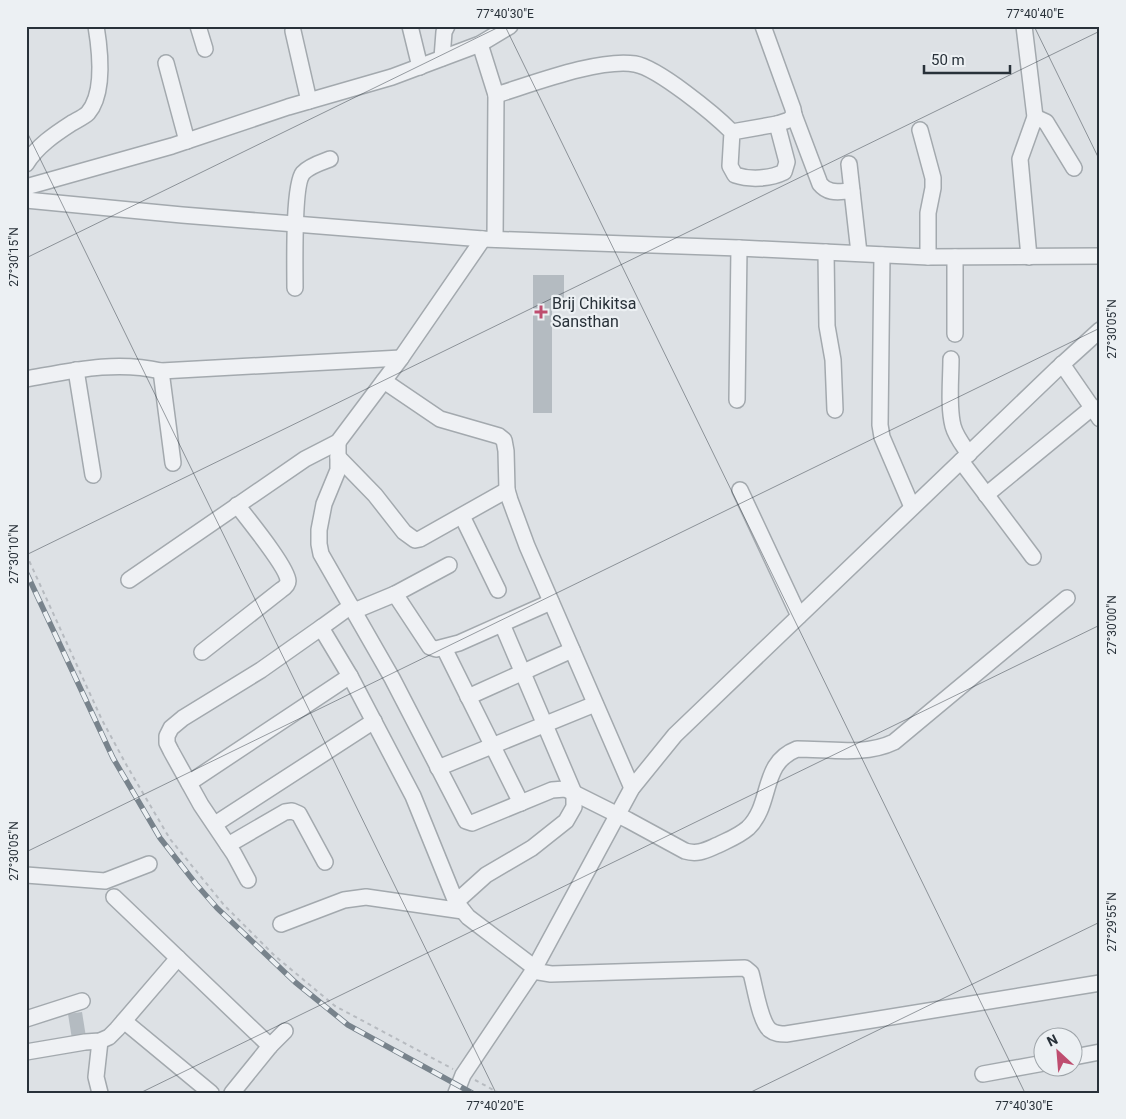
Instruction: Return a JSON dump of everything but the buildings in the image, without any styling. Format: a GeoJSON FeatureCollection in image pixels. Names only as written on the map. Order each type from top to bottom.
{"type":"FeatureCollection","features":[{"type":"Feature","properties":{"kind":"street"},"geometry":{"type":"LineString","coordinates":[[26,164],[39,147],[52,136],[88,113],[98,88],[100,70],[96,26]]}},
{"type":"Feature","properties":{"kind":"street"},"geometry":{"type":"LineString","coordinates":[[198,26],[205,49]]}},
{"type":"Feature","properties":{"kind":"street"},"geometry":{"type":"LineString","coordinates":[[410,26],[420,67]]}},
{"type":"Feature","properties":{"kind":"street"},"geometry":{"type":"LineString","coordinates":[[442,58],[444,32],[447,26]]}},
{"type":"Feature","properties":{"kind":"street"},"geometry":{"type":"LineString","coordinates":[[26,188],[187,141],[309,101],[392,77],[480,44],[510,26]]}},
{"type":"Feature","properties":{"kind":"street"},"geometry":{"type":"LineString","coordinates":[[763,26],[820,184],[825,190],[831,192],[852,191]]}},
{"type":"Feature","properties":{"kind":"street"},"geometry":{"type":"LineString","coordinates":[[1024,26],[1035,117],[1020,159],[1029,257]]}},
{"type":"Feature","properties":{"kind":"street"},"geometry":{"type":"LineString","coordinates":[[293,31],[309,101]]}},
{"type":"Feature","properties":{"kind":"street"},"geometry":{"type":"LineString","coordinates":[[480,44],[496,95],[489,239],[384,381],[338,449],[338,470],[324,504],[319,530],[321,554],[392,678],[466,820],[472,823],[552,790],[565,789],[678,848],[694,854],[705,851],[738,835],[749,827],[758,814],[774,768],[779,759],[787,752],[797,749],[863,750],[881,748],[894,742],[1067,598]]}},
{"type":"Feature","properties":{"kind":"street"},"geometry":{"type":"LineString","coordinates":[[496,95],[588,68],[617,63],[636,64],[658,74],[717,117],[732,132],[730,166],[735,175],[746,179],[777,176],[784,172],[787,162],[777,124]]}},
{"type":"Feature","properties":{"kind":"street"},"geometry":{"type":"LineString","coordinates":[[166,64],[187,141]]}},
{"type":"Feature","properties":{"kind":"street"},"geometry":{"type":"LineString","coordinates":[[732,132],[777,124],[789,120],[794,115]]}},
{"type":"Feature","properties":{"kind":"street"},"geometry":{"type":"LineString","coordinates":[[1035,117],[1046,122],[1074,168]]}},
{"type":"Feature","properties":{"kind":"street"},"geometry":{"type":"LineString","coordinates":[[920,130],[933,178],[928,212],[928,257]]}},
{"type":"Feature","properties":{"kind":"street"},"geometry":{"type":"LineString","coordinates":[[295,288],[295,224],[299,180],[307,169],[330,159]]}},
{"type":"Feature","properties":{"kind":"street"},"geometry":{"type":"LineString","coordinates":[[849,164],[859,253]]}},
{"type":"Feature","properties":{"kind":"street"},"geometry":{"type":"LineString","coordinates":[[26,200],[489,239],[928,257],[1100,256]]}},
{"type":"Feature","properties":{"kind":"street"},"geometry":{"type":"LineString","coordinates":[[737,400],[739,248]]}},
{"type":"Feature","properties":{"kind":"street"},"geometry":{"type":"LineString","coordinates":[[826,252],[827,326],[833,360],[835,410]]}},
{"type":"Feature","properties":{"kind":"street"},"geometry":{"type":"LineString","coordinates":[[882,255],[880,425],[882,437],[912,507]]}},
{"type":"Feature","properties":{"kind":"street"},"geometry":{"type":"LineString","coordinates":[[955,257],[955,334]]}},
{"type":"Feature","properties":{"kind":"street"},"geometry":{"type":"LineString","coordinates":[[456,1093],[463,1074],[534,969],[632,788],[675,735],[1062,364],[1100,330]]}},
{"type":"Feature","properties":{"kind":"street"},"geometry":{"type":"LineString","coordinates":[[26,379],[76,370],[116,366],[140,366],[161,371],[401,358]]}},
{"type":"Feature","properties":{"kind":"street"},"geometry":{"type":"LineString","coordinates":[[951,359],[951,415],[953,426],[965,458],[986,495],[1034,557]]}},
{"type":"Feature","properties":{"kind":"street"},"geometry":{"type":"LineString","coordinates":[[986,495],[1096,413],[1062,364]]}},
{"type":"Feature","properties":{"kind":"street"},"geometry":{"type":"LineString","coordinates":[[76,370],[93,475]]}},
{"type":"Feature","properties":{"kind":"street"},"geometry":{"type":"LineString","coordinates":[[161,371],[173,463]]}},
{"type":"Feature","properties":{"kind":"street"},"geometry":{"type":"LineString","coordinates":[[384,381],[440,419],[499,436],[504,440],[507,490],[527,546],[632,788]]}},
{"type":"Feature","properties":{"kind":"street"},"geometry":{"type":"LineString","coordinates":[[129,580],[305,459],[338,449]]}},
{"type":"Feature","properties":{"kind":"street"},"geometry":{"type":"LineString","coordinates":[[338,449],[410,538],[415,540],[420,539],[507,490]]}},
{"type":"Feature","properties":{"kind":"street"},"geometry":{"type":"LineString","coordinates":[[740,490],[799,616]]}},
{"type":"Feature","properties":{"kind":"street"},"geometry":{"type":"LineString","coordinates":[[202,652],[288,584],[282,567],[237,505]]}},
{"type":"Feature","properties":{"kind":"street"},"geometry":{"type":"LineString","coordinates":[[462,516],[498,590]]}},
{"type":"Feature","properties":{"kind":"street"},"geometry":{"type":"LineString","coordinates":[[248,880],[189,783],[167,743],[166,736],[183,718],[261,670],[322,627],[352,609],[395,594],[449,565]]}},
{"type":"Feature","properties":{"kind":"street"},"geometry":{"type":"LineString","coordinates":[[395,594],[430,647],[436,649],[459,643],[551,602]]}},
{"type":"Feature","properties":{"kind":"street"},"geometry":{"type":"LineString","coordinates":[[459,906],[486,875],[532,848],[566,821],[574,807],[574,793],[502,624]]}},
{"type":"Feature","properties":{"kind":"street"},"geometry":{"type":"LineString","coordinates":[[322,627],[324,634],[350,676],[413,796],[459,906],[468,917],[534,969],[551,974],[745,968],[752,973],[764,1020],[769,1029],[777,1034],[1100,983]]}},
{"type":"Feature","properties":{"kind":"street"},"geometry":{"type":"LineString","coordinates":[[444,648],[521,803]]}},
{"type":"Feature","properties":{"kind":"street"},"geometry":{"type":"LineString","coordinates":[[468,697],[572,650]]}},
{"type":"Feature","properties":{"kind":"street"},"geometry":{"type":"LineString","coordinates":[[189,783],[350,676]]}},
{"type":"Feature","properties":{"kind":"street"},"geometry":{"type":"LineString","coordinates":[[438,768],[595,704]]}},
{"type":"Feature","properties":{"kind":"street"},"geometry":{"type":"LineString","coordinates":[[214,824],[374,721]]}},
{"type":"Feature","properties":{"kind":"street"},"geometry":{"type":"LineString","coordinates":[[228,845],[285,812],[292,811],[299,814],[325,862]]}},
{"type":"Feature","properties":{"kind":"street"},"geometry":{"type":"LineString","coordinates":[[26,875],[104,882],[149,864]]}},
{"type":"Feature","properties":{"kind":"street"},"geometry":{"type":"LineString","coordinates":[[114,897],[270,1046]]}},
{"type":"Feature","properties":{"kind":"street"},"geometry":{"type":"LineString","coordinates":[[281,924],[344,900],[366,898],[459,906]]}},
{"type":"Feature","properties":{"kind":"street"},"geometry":{"type":"LineString","coordinates":[[26,1052],[100,1041],[109,1037],[178,958]]}},
{"type":"Feature","properties":{"kind":"street"},"geometry":{"type":"LineString","coordinates":[[26,1019],[82,1001]]}},
{"type":"Feature","properties":{"kind":"street"},"geometry":{"type":"LineString","coordinates":[[124,1022],[211,1093]]}},
{"type":"Feature","properties":{"kind":"street"},"geometry":{"type":"LineString","coordinates":[[232,1093],[270,1046],[285,1031]]}},
{"type":"Feature","properties":{"kind":"street"},"geometry":{"type":"LineString","coordinates":[[100,1041],[96,1077],[100,1093]]}},
{"type":"Feature","properties":{"kind":"street"},"geometry":{"type":"LineString","coordinates":[[1084,1055],[1100,1052]]}},
{"type":"Feature","properties":{"kind":"street"},"geometry":{"type":"LineString","coordinates":[[983,1074],[1034,1064]]}},
{"type":"Feature","properties":{"kind":"path"},"geometry":{"type":"LineString","coordinates":[[26,554],[102,720],[127,766],[170,839],[224,904],[275,956],[335,1006],[499,1093]]}},
{"type":"Feature","properties":{"kind":"railway"},"geometry":{"type":"LineString","coordinates":[[26,572],[113,758],[160,838],[196,884],[217,908],[295,982],[348,1025],[472,1093]]}},
{"type":"Feature","properties":{"kind":"place","name":"Brij Chikitsa Sansthan"},"geometry":{"type":"Point","coordinates":[541,312]}}]}
